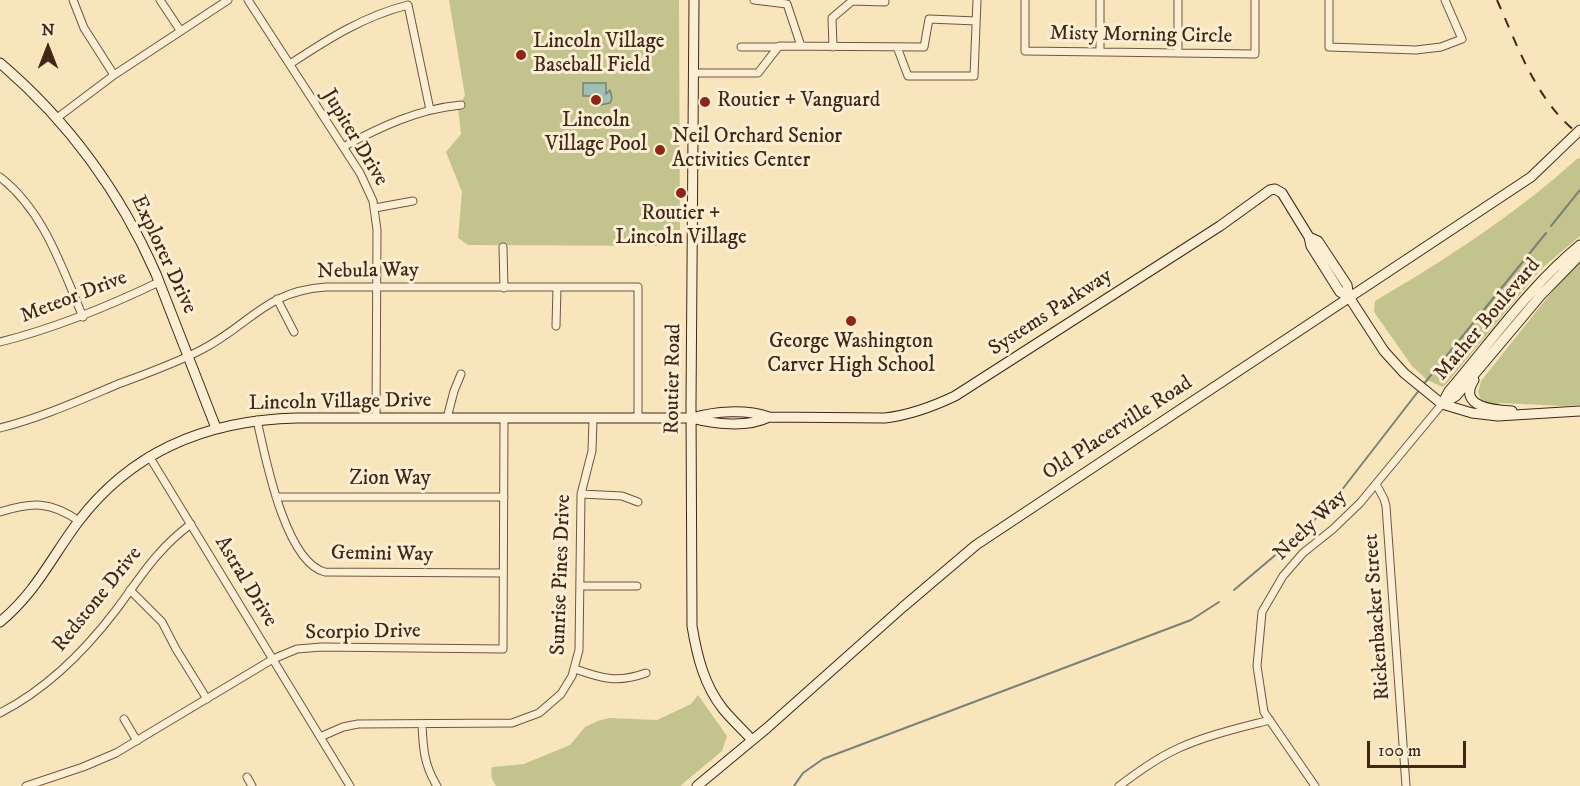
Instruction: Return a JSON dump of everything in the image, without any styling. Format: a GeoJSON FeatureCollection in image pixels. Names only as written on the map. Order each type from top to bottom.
{"type":"FeatureCollection","features":[{"type":"Feature","properties":{"kind":"street"},"geometry":{"type":"LineString","coordinates":[[74,0],[84,28],[114,75]]}},
{"type":"Feature","properties":{"kind":"street"},"geometry":{"type":"LineString","coordinates":[[160,0],[180,30]]}},
{"type":"Feature","properties":{"kind":"street"},"geometry":{"type":"LineString","coordinates":[[57,118],[114,75],[228,0]]}},
{"type":"Feature","properties":{"kind":"street","name":"Jupiter Drive"},"geometry":{"type":"LineString","coordinates":[[248,0],[368,187],[375,208],[377,230],[375,418]]}},
{"type":"Feature","properties":{"kind":"street","name":"Routier Road"},"geometry":{"type":"LineString","coordinates":[[694,0],[691,606],[695,646],[712,693],[752,740]]}},
{"type":"Feature","properties":{"kind":"street"},"geometry":{"type":"LineString","coordinates":[[754,0],[787,4],[801,46]]}},
{"type":"Feature","properties":{"kind":"street"},"geometry":{"type":"LineString","coordinates":[[897,47],[908,76],[974,76],[977,0]]}},
{"type":"Feature","properties":{"kind":"street","name":"Misty Morning Circle"},"geometry":{"type":"LineString","coordinates":[[1025,0],[1025,51],[1255,54],[1255,0]]}},
{"type":"Feature","properties":{"kind":"street"},"geometry":{"type":"LineString","coordinates":[[1100,0],[1100,52]]}},
{"type":"Feature","properties":{"kind":"street"},"geometry":{"type":"LineString","coordinates":[[1178,0],[1178,53]]}},
{"type":"Feature","properties":{"kind":"street"},"geometry":{"type":"LineString","coordinates":[[1329,0],[1329,47],[1416,50],[1441,47],[1462,39],[1444,0]]}},
{"type":"Feature","properties":{"kind":"street"},"geometry":{"type":"LineString","coordinates":[[832,47],[832,18],[852,1],[885,2]]}},
{"type":"Feature","properties":{"kind":"street"},"geometry":{"type":"LineString","coordinates":[[290,64],[353,25],[379,13],[408,5],[430,110]]}},
{"type":"Feature","properties":{"kind":"street"},"geometry":{"type":"LineString","coordinates":[[741,47],[924,47],[929,19],[976,21]]}},
{"type":"Feature","properties":{"kind":"street"},"geometry":{"type":"LineString","coordinates":[[694,73],[758,73],[779,47]]}},
{"type":"Feature","properties":{"kind":"street","name":"Explorer Drive"},"geometry":{"type":"LineString","coordinates":[[0,63],[57,118],[116,196],[146,250],[216,428]]}},
{"type":"Feature","properties":{"kind":"street"},"geometry":{"type":"LineString","coordinates":[[343,147],[375,130],[430,110],[461,105]]}},
{"type":"Feature","properties":{"kind":"street","name":"Old Placerville Road"},"geometry":{"type":"LineString","coordinates":[[697,786],[976,544],[1531,177],[1580,130]]}},
{"type":"Feature","properties":{"kind":"street"},"geometry":{"type":"LineString","coordinates":[[0,177],[22,198],[40,223],[83,317]]}},
{"type":"Feature","properties":{"kind":"street","name":"Systems Parkway"},"geometry":{"type":"LineString","coordinates":[[691,418],[708,413],[758,413],[769,417],[885,418],[903,416],[931,407],[955,396],[1220,226],[1270,190],[1275,189],[1282,193],[1334,283],[1340,292],[1349,297],[1384,351],[1393,362],[1442,404]]}},
{"type":"Feature","properties":{"kind":"street"},"geometry":{"type":"LineString","coordinates":[[375,208],[413,201]]}},
{"type":"Feature","properties":{"kind":"street","name":"Mather Boulevard"},"geometry":{"type":"LineString","coordinates":[[1442,404],[1449,391],[1527,299],[1580,245]]}},
{"type":"Feature","properties":{"kind":"street"},"geometry":{"type":"LineString","coordinates":[[503,247],[504,288]]}},
{"type":"Feature","properties":{"kind":"street","name":"Mather Boulevard"},"geometry":{"type":"LineString","coordinates":[[1442,404],[1456,396],[1559,276],[1580,255]]}},
{"type":"Feature","properties":{"kind":"street","name":"Meteor Drive"},"geometry":{"type":"LineString","coordinates":[[0,342],[83,317],[159,282]]}},
{"type":"Feature","properties":{"kind":"street","name":"Nebula Way"},"geometry":{"type":"LineString","coordinates":[[0,428],[37,417],[188,356],[226,335],[259,309],[277,299],[318,288],[377,287],[638,287],[638,418]]}},
{"type":"Feature","properties":{"kind":"street"},"geometry":{"type":"LineString","coordinates":[[556,326],[557,288]]}},
{"type":"Feature","properties":{"kind":"street"},"geometry":{"type":"LineString","coordinates":[[277,299],[294,332]]}},
{"type":"Feature","properties":{"kind":"street"},"geometry":{"type":"LineString","coordinates":[[1493,352],[1472,383],[1470,396],[1473,402],[1500,410],[1544,413]]}},
{"type":"Feature","properties":{"kind":"street"},"geometry":{"type":"LineString","coordinates":[[447,418],[461,374]]}},
{"type":"Feature","properties":{"kind":"street"},"geometry":{"type":"LineString","coordinates":[[1442,404],[1491,416],[1580,411]]}},
{"type":"Feature","properties":{"kind":"street","name":"Neely Way"},"geometry":{"type":"LineString","coordinates":[[1315,786],[1264,712],[1257,666],[1262,612],[1283,576],[1303,553],[1333,529],[1376,484],[1442,404]]}},
{"type":"Feature","properties":{"kind":"street","name":"Lincoln Village Drive"},"geometry":{"type":"LineString","coordinates":[[0,622],[21,603],[35,586],[79,521],[108,488],[149,456],[179,441],[216,428],[257,420],[288,418],[691,418]]}},
{"type":"Feature","properties":{"kind":"street","name":"Scorpio Drive"},"geometry":{"type":"LineString","coordinates":[[26,786],[83,767],[137,741],[273,659],[297,650],[314,647],[503,649],[504,419]]}},
{"type":"Feature","properties":{"kind":"street","name":"Sunrise Pines Drive"},"geometry":{"type":"LineString","coordinates":[[320,737],[343,727],[358,724],[505,724],[526,719],[545,709],[556,699],[575,669],[579,650],[581,495],[592,451],[593,419]]}},
{"type":"Feature","properties":{"kind":"street","name":"Gemini Way"},"geometry":{"type":"LineString","coordinates":[[257,420],[276,497],[295,541],[307,561],[318,570],[325,572],[503,573]]}},
{"type":"Feature","properties":{"kind":"street","name":"Astral Drive"},"geometry":{"type":"LineString","coordinates":[[149,456],[350,786]]}},
{"type":"Feature","properties":{"kind":"street","name":"Rickenbacker Street"},"geometry":{"type":"LineString","coordinates":[[1376,484],[1386,506],[1406,786]]}},
{"type":"Feature","properties":{"kind":"street"},"geometry":{"type":"LineString","coordinates":[[581,495],[622,496],[638,502]]}},
{"type":"Feature","properties":{"kind":"street","name":"Zion Way"},"geometry":{"type":"LineString","coordinates":[[276,497],[504,497]]}},
{"type":"Feature","properties":{"kind":"street"},"geometry":{"type":"LineString","coordinates":[[0,512],[21,506],[45,505],[60,509],[79,521]]}},
{"type":"Feature","properties":{"kind":"street","name":"Redstone Drive"},"geometry":{"type":"LineString","coordinates":[[0,714],[42,687],[72,661],[99,631],[158,553],[191,524]]}},
{"type":"Feature","properties":{"kind":"street"},"geometry":{"type":"LineString","coordinates":[[580,586],[637,586]]}},
{"type":"Feature","properties":{"kind":"street"},"geometry":{"type":"LineString","coordinates":[[130,590],[162,622],[207,699]]}},
{"type":"Feature","properties":{"kind":"street"},"geometry":{"type":"LineString","coordinates":[[575,669],[614,680],[646,673]]}},
{"type":"Feature","properties":{"kind":"street"},"geometry":{"type":"LineString","coordinates":[[124,719],[137,741]]}},
{"type":"Feature","properties":{"kind":"street"},"geometry":{"type":"LineString","coordinates":[[1119,786],[1150,764],[1180,748],[1270,720]]}},
{"type":"Feature","properties":{"kind":"street"},"geometry":{"type":"LineString","coordinates":[[422,724],[424,756],[428,770],[437,786]]}},
{"type":"Feature","properties":{"kind":"street"},"geometry":{"type":"LineString","coordinates":[[247,777],[252,786]]}},
{"type":"Feature","properties":{"kind":"green space"},"geometry":{"type":"Polygon","coordinates":[[[449,0],[679,0],[680,246],[468,245],[458,238],[462,192],[446,152],[461,134],[458,107],[465,96],[449,0]]]}},
{"type":"Feature","properties":{"kind":"green space"},"geometry":{"type":"Polygon","coordinates":[[[1578,158],[1580,159],[1580,236],[1541,269],[1443,387],[1427,380],[1412,366],[1374,312],[1375,301],[1506,217],[1578,158]]]}},
{"type":"Feature","properties":{"kind":"green space"},"geometry":{"type":"Polygon","coordinates":[[[1580,263],[1580,405],[1499,403],[1495,405],[1482,402],[1478,392],[1481,381],[1555,288],[1580,263]]]}},
{"type":"Feature","properties":{"kind":"green space"},"geometry":{"type":"Polygon","coordinates":[[[698,695],[727,736],[722,751],[680,786],[496,786],[492,779],[492,767],[524,764],[570,745],[585,727],[598,721],[609,718],[657,720],[691,704],[698,695]]]}},
{"type":"Feature","properties":{"kind":"shaded area"},"geometry":{"type":"Polygon","coordinates":[[[583,83],[606,83],[606,94],[610,90],[612,98],[610,103],[600,105],[599,96],[583,96],[583,83]]]}},
{"type":"Feature","properties":{"kind":"waterway"},"geometry":{"type":"LineString","coordinates":[[1551,226],[1580,190]]}},
{"type":"Feature","properties":{"kind":"waterway"},"geometry":{"type":"LineString","coordinates":[[1423,385],[1546,233]]}},
{"type":"Feature","properties":{"kind":"waterway"},"geometry":{"type":"LineString","coordinates":[[1234,590],[1305,530],[1341,491],[1420,389]]}},
{"type":"Feature","properties":{"kind":"waterway"},"geometry":{"type":"LineString","coordinates":[[794,786],[803,773],[823,759],[1191,620],[1219,602]]}},
{"type":"Feature","properties":{"kind":"railway"},"geometry":{"type":"LineString","coordinates":[[1497,0],[1540,91],[1565,122],[1580,135]]}},
{"type":"Feature","properties":{"kind":"place","name":"Lincoln Village Baseball Field"},"geometry":{"type":"Point","coordinates":[521,55]}},
{"type":"Feature","properties":{"kind":"place","name":"Lincoln Village Pool"},"geometry":{"type":"Point","coordinates":[596,100]}},
{"type":"Feature","properties":{"kind":"place","name":"Routier + Vanguard"},"geometry":{"type":"Point","coordinates":[705,102]}},
{"type":"Feature","properties":{"kind":"place","name":"Neil Orchard Senior Activities Center"},"geometry":{"type":"Point","coordinates":[660,150]}},
{"type":"Feature","properties":{"kind":"place","name":"Routier + Lincoln Village"},"geometry":{"type":"Point","coordinates":[681,193]}},
{"type":"Feature","properties":{"kind":"place","name":"George Washington Carver High School"},"geometry":{"type":"Point","coordinates":[851,321]}}]}
